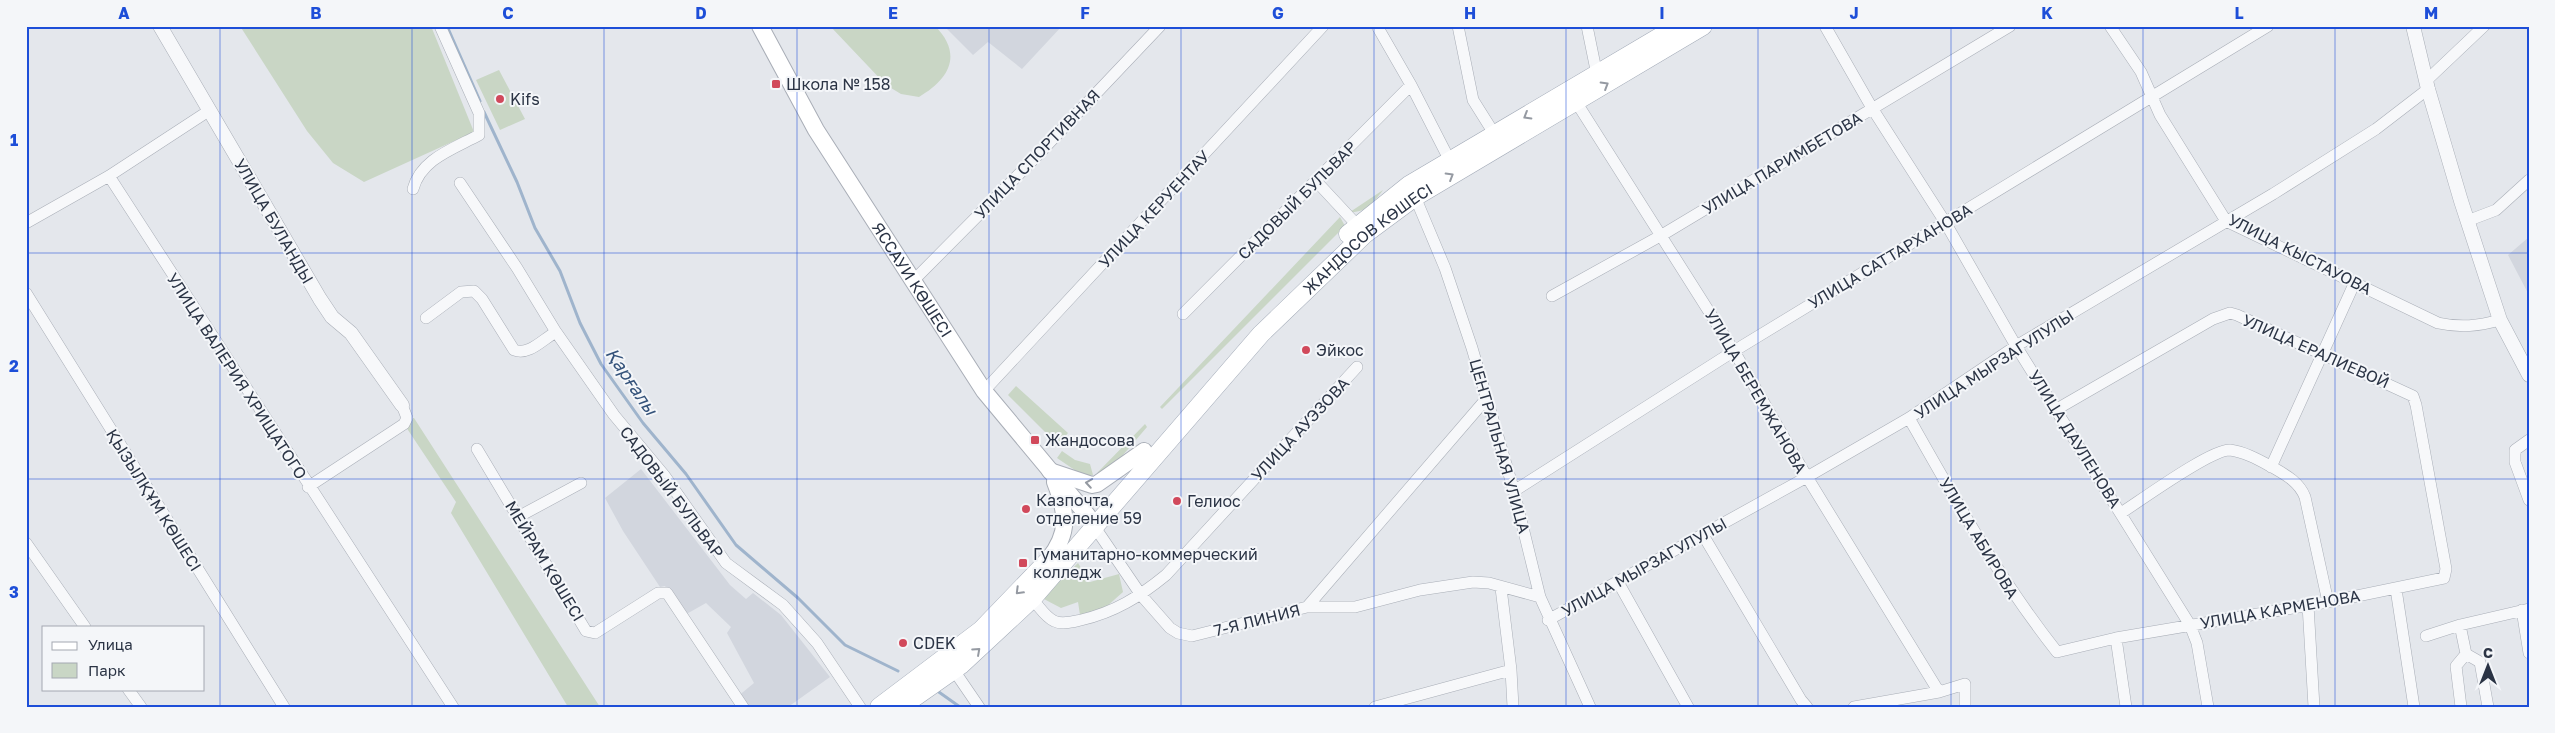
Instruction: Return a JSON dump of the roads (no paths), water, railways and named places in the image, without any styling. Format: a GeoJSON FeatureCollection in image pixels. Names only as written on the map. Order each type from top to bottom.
{"type":"FeatureCollection","features":[{"type":"Feature","properties":{"kind":"main road","name":"ЯССАУИ КӨШЕСІ"},"geometry":{"type":"LineString","coordinates":[[760,26],[816,130],[984,391],[1091,521]]}},
{"type":"Feature","properties":{"kind":"main road","name":"ЖАНДОСОВ КӨШЕСІ"},"geometry":{"type":"LineString","coordinates":[[1091,521],[1102,500],[1260,321],[1357,225],[1573,96],[1597,75],[1678,26]]}},
{"type":"Feature","properties":{"kind":"main road","name":"ЖАНДОСОВ КӨШЕСІ"},"geometry":{"type":"LineString","coordinates":[[1091,521],[1261,334],[1412,191],[1450,161],[1495,135],[1573,96],[1703,26]]}},
{"type":"Feature","properties":{"kind":"main road"},"geometry":{"type":"LineString","coordinates":[[1050,471],[1092,485],[1097,484],[1144,451]]}},
{"type":"Feature","properties":{"kind":"main road"},"geometry":{"type":"LineString","coordinates":[[1041,569],[1056,550],[1064,534],[1065,520],[1062,499],[1050,471]]}},
{"type":"Feature","properties":{"kind":"main road"},"geometry":{"type":"LineString","coordinates":[[950,664],[1041,569],[1091,521]]}},
{"type":"Feature","properties":{"kind":"main road"},"geometry":{"type":"LineString","coordinates":[[879,707],[926,682],[1032,599],[1091,521]]}},
{"type":"Feature","properties":{"kind":"main road"},"geometry":{"type":"LineString","coordinates":[[902,707],[926,682]]}},
{"type":"Feature","properties":{"kind":"street","name":"УЛИЦА БУЛАНДЫ"},"geometry":{"type":"LineString","coordinates":[[160,26],[320,299],[332,317],[351,333],[402,405]]}},
{"type":"Feature","properties":{"kind":"street"},"geometry":{"type":"LineString","coordinates":[[413,189],[416,176],[424,166],[478,135],[479,113],[440,26]]}},
{"type":"Feature","properties":{"kind":"street","name":"УЛИЦА СПОРТИВНАЯ"},"geometry":{"type":"LineString","coordinates":[[913,281],[1033,160],[1160,26]]}},
{"type":"Feature","properties":{"kind":"street","name":"УЛИЦА КЕРУЕНТАУ"},"geometry":{"type":"LineString","coordinates":[[984,391],[1323,26]]}},
{"type":"Feature","properties":{"kind":"street"},"geometry":{"type":"LineString","coordinates":[[1377,26],[1411,85],[1450,161]]}},
{"type":"Feature","properties":{"kind":"street"},"geometry":{"type":"LineString","coordinates":[[1458,26],[1473,100],[1495,135]]}},
{"type":"Feature","properties":{"kind":"street"},"geometry":{"type":"LineString","coordinates":[[1587,26],[1597,75]]}},
{"type":"Feature","properties":{"kind":"street","name":"УЛИЦА ДАУЛЕНОВА"},"geometry":{"type":"LineString","coordinates":[[1825,26],[1872,108],[1945,222],[2016,346],[2190,625],[2201,660],[2208,707]]}},
{"type":"Feature","properties":{"kind":"street","name":"УЛИЦА ПАРИМБЕТОВА"},"geometry":{"type":"LineString","coordinates":[[1552,296],[1662,235],[2010,26]]}},
{"type":"Feature","properties":{"kind":"street","name":"УЛИЦА КЫСТАУОВА"},"geometry":{"type":"LineString","coordinates":[[2110,26],[2141,72],[2160,115],[2226,221],[2438,323],[2456,327],[2478,326],[2500,320]]}},
{"type":"Feature","properties":{"kind":"street","name":"УЛИЦА САТТАРХАНОВА"},"geometry":{"type":"LineString","coordinates":[[1514,491],[1734,351],[2268,26]]}},
{"type":"Feature","properties":{"kind":"street"},"geometry":{"type":"LineString","coordinates":[[2412,26],[2427,85],[2467,221],[2500,320],[2529,375]]}},
{"type":"Feature","properties":{"kind":"street","name":"УЛИЦА МЫРЗАГУЛУЛЫ"},"geometry":{"type":"LineString","coordinates":[[1548,620],[1807,477],[1909,418],[2016,346],[2376,129],[2427,85],[2484,26]]}},
{"type":"Feature","properties":{"kind":"street","name":"САДОВЫЙ БУЛЬВАР"},"geometry":{"type":"LineString","coordinates":[[1183,314],[1411,85]]}},
{"type":"Feature","properties":{"kind":"street","name":"УЛИЦА БЕРЕМЖАНОВА"},"geometry":{"type":"LineString","coordinates":[[1573,96],[1734,351],[1807,477],[1939,692]]}},
{"type":"Feature","properties":{"kind":"street"},"geometry":{"type":"LineString","coordinates":[[26,223],[109,176],[210,110]]}},
{"type":"Feature","properties":{"kind":"street","name":"УЛИЦА ВАЛЕРИЯ ХРИЩАТОГО"},"geometry":{"type":"LineString","coordinates":[[109,176],[308,487],[404,424],[407,418],[402,405]]}},
{"type":"Feature","properties":{"kind":"street"},"geometry":{"type":"LineString","coordinates":[[2467,221],[2496,210],[2529,180]]}},
{"type":"Feature","properties":{"kind":"street"},"geometry":{"type":"LineString","coordinates":[[1316,182],[1357,225]]}},
{"type":"Feature","properties":{"kind":"street","name":"САДОВЫЙ БУЛЬВАР"},"geometry":{"type":"LineString","coordinates":[[460,183],[517,268],[556,332],[614,415],[664,475],[726,563],[783,605],[817,644],[860,707]]}},
{"type":"Feature","properties":{"kind":"street","name":"ЦЕНТРАЛЬНАЯ УЛИЦА"},"geometry":{"type":"LineString","coordinates":[[1412,191],[1445,268],[1487,398],[1514,491],[1540,597],[1548,620],[1590,707]]}},
{"type":"Feature","properties":{"kind":"street"},"geometry":{"type":"LineString","coordinates":[[2272,467],[2354,282]]}},
{"type":"Feature","properties":{"kind":"street"},"geometry":{"type":"LineString","coordinates":[[426,318],[461,292],[474,291],[482,299],[514,350],[520,352],[528,350],[556,332]]}},
{"type":"Feature","properties":{"kind":"street","name":"ҚЫЗЫЛҚҰМ КӨШЕСІ"},"geometry":{"type":"LineString","coordinates":[[26,293],[284,707]]}},
{"type":"Feature","properties":{"kind":"street","name":"УЛИЦА ЕРАЛИЕВОЙ"},"geometry":{"type":"LineString","coordinates":[[2057,409],[2221,315],[2237,315],[2322,356],[2413,396],[2446,569],[2444,578]]}},
{"type":"Feature","properties":{"kind":"street","name":"УЛИЦА АУЭЗОВА"},"geometry":{"type":"LineString","coordinates":[[1032,599],[1055,622],[1068,623],[1100,616],[1123,606],[1141,595],[1166,575],[1357,367]]}},
{"type":"Feature","properties":{"kind":"street"},"geometry":{"type":"LineString","coordinates":[[1307,607],[1487,398]]}},
{"type":"Feature","properties":{"kind":"street","name":"УЛИЦА АБИРОВА"},"geometry":{"type":"LineString","coordinates":[[1909,418],[1981,545],[2019,604],[2057,652]]}},
{"type":"Feature","properties":{"kind":"street"},"geometry":{"type":"LineString","coordinates":[[2529,440],[2515,450],[2515,462],[2529,500]]}},
{"type":"Feature","properties":{"kind":"street","name":"МЕЙРАМ КӨШЕСІ"},"geometry":{"type":"LineString","coordinates":[[477,449],[586,632],[596,633],[658,594],[667,593],[743,707]]}},
{"type":"Feature","properties":{"kind":"street"},"geometry":{"type":"LineString","coordinates":[[2121,513],[2210,456],[2228,450],[2247,454],[2296,482],[2305,497],[2328,602]]}},
{"type":"Feature","properties":{"kind":"street"},"geometry":{"type":"LineString","coordinates":[[518,517],[581,483]]}},
{"type":"Feature","properties":{"kind":"street"},"geometry":{"type":"LineString","coordinates":[[308,487],[452,707]]}},
{"type":"Feature","properties":{"kind":"street","name":"7-Я ЛИНИЯ"},"geometry":{"type":"LineString","coordinates":[[1091,521],[1141,595],[1170,628],[1178,633],[1192,636],[1307,607],[1354,607],[1420,590],[1473,582],[1489,583],[1501,588],[1540,597]]}},
{"type":"Feature","properties":{"kind":"street"},"geometry":{"type":"LineString","coordinates":[[1703,535],[1801,700],[1808,707]]}},
{"type":"Feature","properties":{"kind":"street"},"geometry":{"type":"LineString","coordinates":[[26,543],[84,626]]}},
{"type":"Feature","properties":{"kind":"street","name":"УЛИЦА КАРМЕНОВА"},"geometry":{"type":"LineString","coordinates":[[2057,652],[2116,638],[2328,602],[2444,578]]}},
{"type":"Feature","properties":{"kind":"street"},"geometry":{"type":"LineString","coordinates":[[1618,582],[1688,707]]}},
{"type":"Feature","properties":{"kind":"street"},"geometry":{"type":"LineString","coordinates":[[1501,588],[1511,670],[1513,707]]}},
{"type":"Feature","properties":{"kind":"street"},"geometry":{"type":"LineString","coordinates":[[2396,589],[2414,707]]}},
{"type":"Feature","properties":{"kind":"street"},"geometry":{"type":"LineString","coordinates":[[2308,605],[2314,707]]}},
{"type":"Feature","properties":{"kind":"street"},"geometry":{"type":"LineString","coordinates":[[2426,636],[2460,625],[2526,610],[2529,653]]}},
{"type":"Feature","properties":{"kind":"street"},"geometry":{"type":"LineString","coordinates":[[2460,625],[2466,654],[2480,662],[2488,707]]}},
{"type":"Feature","properties":{"kind":"street"},"geometry":{"type":"LineString","coordinates":[[2116,638],[2126,707]]}},
{"type":"Feature","properties":{"kind":"street"},"geometry":{"type":"LineString","coordinates":[[2461,707],[2456,666],[2466,654]]}},
{"type":"Feature","properties":{"kind":"street"},"geometry":{"type":"LineString","coordinates":[[950,664],[978,707]]}},
{"type":"Feature","properties":{"kind":"street"},"geometry":{"type":"LineString","coordinates":[[1376,707],[1511,670]]}},
{"type":"Feature","properties":{"kind":"street"},"geometry":{"type":"LineString","coordinates":[[1854,707],[1939,692],[1965,684],[1965,707]]}},
{"type":"Feature","properties":{"kind":"street"},"geometry":{"type":"LineString","coordinates":[[129,690],[140,707]]}},
{"type":"Feature","properties":{"kind":"waterway","name":"Қарғалы"},"geometry":{"type":"LineString","coordinates":[[447,26],[480,101]]}},
{"type":"Feature","properties":{"kind":"waterway","name":"Қарғалы"},"geometry":{"type":"LineString","coordinates":[[484,112],[517,182],[535,228],[560,271],[580,323],[601,364],[643,423],[686,474],[736,545],[798,598],[845,645],[898,671]]}},
{"type":"Feature","properties":{"kind":"waterway","name":"Қарғалы"},"geometry":{"type":"LineString","coordinates":[[936,690],[960,707]]}},
{"type":"Feature","properties":{"kind":"place","name":"Школа № 158"},"geometry":{"type":"Point","coordinates":[776,84]}},
{"type":"Feature","properties":{"kind":"place","name":"Kifs"},"geometry":{"type":"Point","coordinates":[500,99]}},
{"type":"Feature","properties":{"kind":"place","name":"Эйкос"},"geometry":{"type":"Point","coordinates":[1306,350]}},
{"type":"Feature","properties":{"kind":"place","name":"Жандосова"},"geometry":{"type":"Point","coordinates":[1035,440]}},
{"type":"Feature","properties":{"kind":"place","name":"Гелиос"},"geometry":{"type":"Point","coordinates":[1177,501]}},
{"type":"Feature","properties":{"kind":"place","name":"Казпочта, отделение 59"},"geometry":{"type":"Point","coordinates":[1026,509]}},
{"type":"Feature","properties":{"kind":"place","name":"Гуманитарно-коммерческий колледж"},"geometry":{"type":"Point","coordinates":[1023,563]}},
{"type":"Feature","properties":{"kind":"place","name":"CDEK"},"geometry":{"type":"Point","coordinates":[903,643]}}]}
